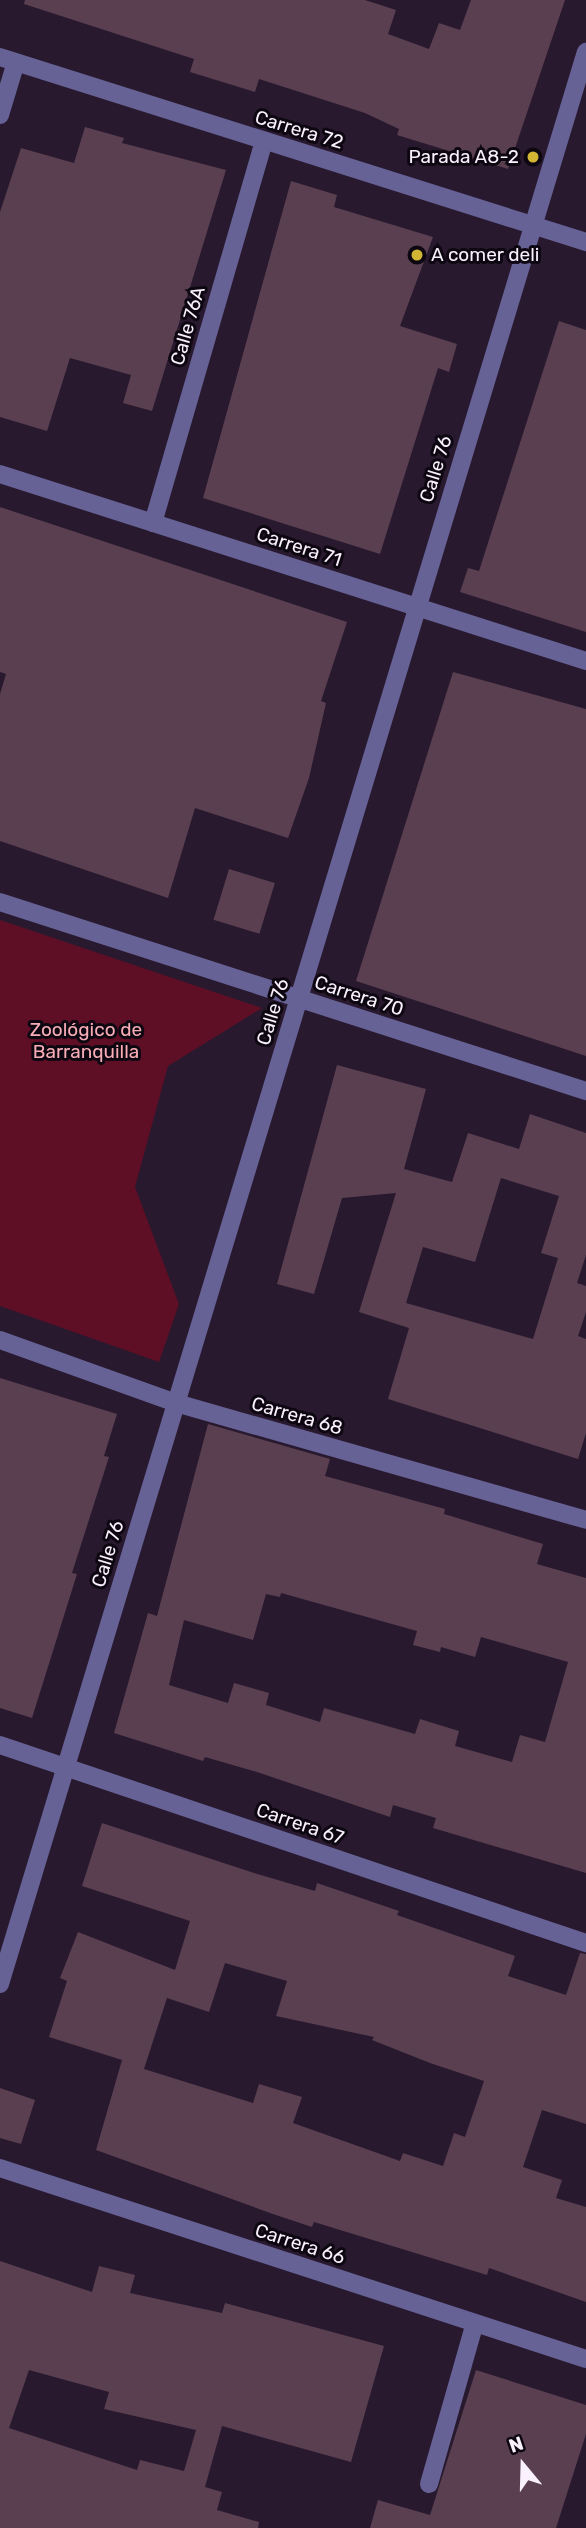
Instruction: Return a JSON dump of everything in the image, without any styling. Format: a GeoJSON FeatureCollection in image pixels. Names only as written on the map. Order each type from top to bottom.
{"type":"FeatureCollection","features":[{"type":"Feature","properties":{"kind":"street","name":"Calle 76"},"geometry":{"type":"LineString","coordinates":[[0,1983],[586,52]]}},
{"type":"Feature","properties":{"kind":"street","name":"Carrera 72"},"geometry":{"type":"LineString","coordinates":[[8,60],[586,242]]}},
{"type":"Feature","properties":{"kind":"street"},"geometry":{"type":"LineString","coordinates":[[0,115],[8,60]]}},
{"type":"Feature","properties":{"kind":"street","name":"Calle 76A"},"geometry":{"type":"LineString","coordinates":[[153,523],[264,141]]}},
{"type":"Feature","properties":{"kind":"street","name":"Carrera 71"},"geometry":{"type":"LineString","coordinates":[[0,474],[586,661]]}},
{"type":"Feature","properties":{"kind":"street","name":"Carrera 70"},"geometry":{"type":"LineString","coordinates":[[0,902],[586,1091]]}},
{"type":"Feature","properties":{"kind":"street","name":"Carrera 68"},"geometry":{"type":"LineString","coordinates":[[0,1340],[176,1403],[586,1520]]}},
{"type":"Feature","properties":{"kind":"street","name":"Carrera 67"},"geometry":{"type":"LineString","coordinates":[[0,1745],[586,1943]]}},
{"type":"Feature","properties":{"kind":"street","name":"Carrera 66"},"geometry":{"type":"LineString","coordinates":[[0,2168],[586,2360]]}},
{"type":"Feature","properties":{"kind":"street"},"geometry":{"type":"LineString","coordinates":[[429,2484],[475,2323]]}},
{"type":"Feature","properties":{"kind":"green space","name":"Zoológico de Barranquilla"},"geometry":{"type":"Polygon","coordinates":[[[0,920],[262,1008],[168,1066],[135,1187],[179,1304],[159,1362],[0,1306],[0,920]]]}},
{"type":"Feature","properties":{"kind":"building"},"geometry":{"type":"Polygon","coordinates":[[[25,0],[365,0],[396,10],[388,34],[429,49],[439,23],[460,30],[471,0],[565,0],[508,169],[397,135],[399,129],[365,113],[259,79],[255,92],[190,72],[194,59],[24,4],[25,0]]]}},
{"type":"Feature","properties":{"kind":"building"},"geometry":{"type":"Polygon","coordinates":[[[85,127],[124,138],[122,143],[226,170],[152,411],[123,403],[131,375],[70,358],[47,431],[0,417],[0,212],[21,148],[74,163],[85,127]]]}},
{"type":"Feature","properties":{"kind":"building"},"geometry":{"type":"Polygon","coordinates":[[[291,181],[337,195],[334,207],[433,237],[400,326],[457,344],[449,372],[438,368],[380,554],[203,498],[291,181]]]}},
{"type":"Feature","properties":{"kind":"building"},"geometry":{"type":"Polygon","coordinates":[[[559,321],[586,330],[586,632],[460,592],[468,568],[479,571],[559,321]]]}},
{"type":"Feature","properties":{"kind":"building"},"geometry":{"type":"Polygon","coordinates":[[[0,507],[347,622],[321,701],[326,703],[309,778],[288,838],[195,808],[168,898],[0,841],[0,694],[6,674],[0,672],[0,507]]]}},
{"type":"Feature","properties":{"kind":"building"},"geometry":{"type":"Polygon","coordinates":[[[453,672],[586,709],[586,1056],[356,981],[453,672]]]}},
{"type":"Feature","properties":{"kind":"building"},"geometry":{"type":"Polygon","coordinates":[[[229,869],[275,883],[259,934],[214,920],[229,869]]]}},
{"type":"Feature","properties":{"kind":"building"},"geometry":{"type":"Polygon","coordinates":[[[337,1065],[426,1089],[404,1169],[452,1182],[468,1133],[519,1149],[530,1114],[586,1133],[586,1255],[577,1283],[586,1286],[586,1312],[578,1336],[586,1339],[586,1433],[578,1459],[388,1399],[409,1328],[359,1312],[396,1193],[342,1198],[314,1294],[277,1284],[337,1065]],[[501,1178],[475,1262],[423,1247],[406,1303],[533,1339],[558,1258],[541,1253],[559,1196],[501,1178]]]}},
{"type":"Feature","properties":{"kind":"building"},"geometry":{"type":"Polygon","coordinates":[[[0,1378],[117,1414],[104,1456],[109,1457],[72,1573],[77,1574],[32,1718],[0,1708],[0,1378]]]}},
{"type":"Feature","properties":{"kind":"building"},"geometry":{"type":"Polygon","coordinates":[[[208,1424],[330,1459],[325,1476],[445,1509],[444,1514],[543,1544],[537,1564],[586,1578],[586,1873],[433,1828],[436,1818],[393,1805],[390,1817],[257,1772],[205,1757],[203,1761],[114,1733],[148,1613],[157,1616],[208,1424]],[[281,1593],[280,1597],[266,1594],[253,1640],[184,1620],[169,1685],[228,1703],[234,1683],[269,1693],[266,1705],[320,1722],[324,1708],[415,1734],[420,1719],[459,1731],[455,1746],[512,1762],[520,1735],[545,1742],[568,1662],[481,1637],[475,1657],[441,1647],[440,1652],[413,1645],[417,1631],[281,1593]]]}},
{"type":"Feature","properties":{"kind":"building"},"geometry":{"type":"Polygon","coordinates":[[[102,1823],[254,1873],[315,1891],[317,1883],[399,1911],[397,1915],[515,1956],[508,1976],[566,1995],[580,1953],[586,1954],[586,2124],[542,2110],[523,2167],[562,2180],[556,2198],[586,2207],[586,2302],[489,2268],[487,2275],[314,2222],[312,2227],[96,2150],[122,2060],[49,2037],[67,1981],[60,1978],[78,1932],[175,1970],[190,1921],[82,1886],[102,1823]],[[225,1963],[209,2012],[167,1998],[144,2069],[253,2103],[259,2084],[302,2097],[293,2123],[400,2161],[403,2153],[443,2166],[454,2133],[465,2137],[484,2081],[372,2040],[374,2037],[276,2016],[287,1981],[225,1963]]]}},
{"type":"Feature","properties":{"kind":"building"},"geometry":{"type":"Polygon","coordinates":[[[0,2088],[35,2100],[21,2144],[0,2138],[0,2088]]]}},
{"type":"Feature","properties":{"kind":"building"},"geometry":{"type":"Polygon","coordinates":[[[0,2261],[92,2292],[99,2266],[135,2275],[130,2293],[222,2313],[225,2303],[384,2346],[351,2462],[222,2426],[205,2487],[222,2492],[217,2510],[259,2522],[258,2528],[0,2528],[0,2261]],[[29,2370],[9,2428],[137,2470],[140,2460],[184,2471],[196,2430],[104,2409],[109,2392],[29,2370]]]}},
{"type":"Feature","properties":{"kind":"building"},"geometry":{"type":"Polygon","coordinates":[[[476,2370],[586,2405],[586,2434],[556,2528],[370,2528],[378,2500],[430,2515],[476,2370]]]}},
{"type":"Feature","properties":{"kind":"place","name":"Parada A8-2"},"geometry":{"type":"Point","coordinates":[533,157]}},
{"type":"Feature","properties":{"kind":"place","name":"A comer deli"},"geometry":{"type":"Point","coordinates":[417,255]}}]}
